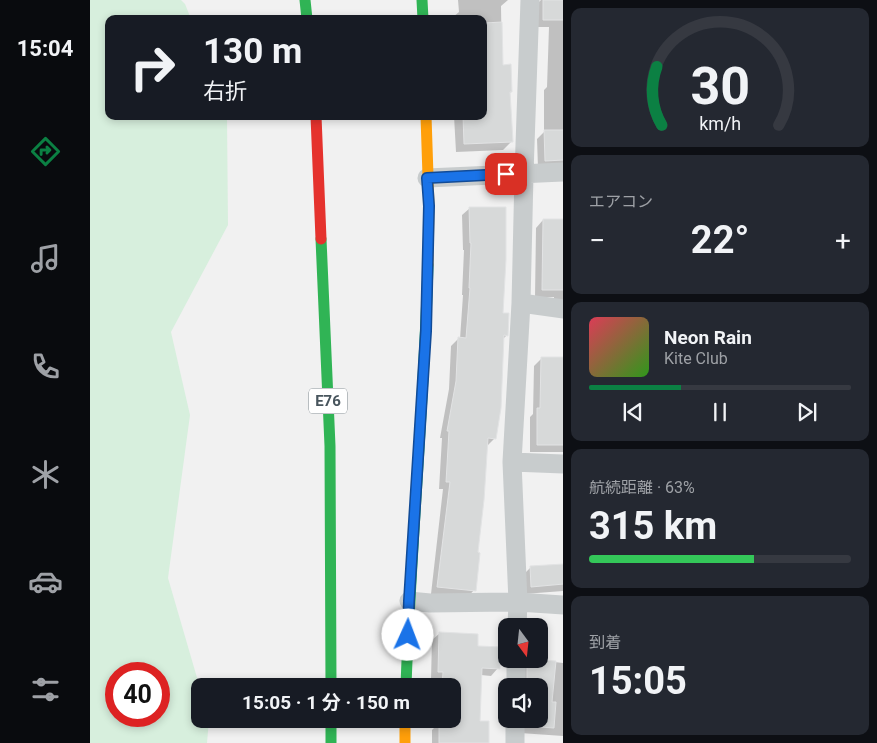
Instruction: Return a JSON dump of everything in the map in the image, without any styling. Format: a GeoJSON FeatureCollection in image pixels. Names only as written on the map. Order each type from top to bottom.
{"type":"FeatureCollection","features":[{"type":"Feature","properties":{"kind":"main road"},"geometry":{"type":"LineString","coordinates":[[305,0],[307,15]]}},
{"type":"Feature","properties":{"kind":"main road"},"geometry":{"type":"LineString","coordinates":[[422,0],[423,15]]}},
{"type":"Feature","properties":{"kind":"main road","name":"E76"},"geometry":{"type":"LineString","coordinates":[[316,120],[330,446],[331,678]]}},
{"type":"Feature","properties":{"kind":"main road"},"geometry":{"type":"LineString","coordinates":[[406,678],[409,601],[426,331],[429,206],[426,120]]}},
{"type":"Feature","properties":{"kind":"main road"},"geometry":{"type":"LineString","coordinates":[[331,728],[331,743]]}},
{"type":"Feature","properties":{"kind":"main road"},"geometry":{"type":"LineString","coordinates":[[404,743],[405,728]]}},
{"type":"Feature","properties":{"kind":"street"},"geometry":{"type":"LineString","coordinates":[[517,618],[512,462],[521,303],[530,0]]}},
{"type":"Feature","properties":{"kind":"street"},"geometry":{"type":"LineString","coordinates":[[427,178],[563,172]]}},
{"type":"Feature","properties":{"kind":"street"},"geometry":{"type":"LineString","coordinates":[[521,303],[563,309]]}},
{"type":"Feature","properties":{"kind":"street"},"geometry":{"type":"LineString","coordinates":[[512,462],[563,464]]}},
{"type":"Feature","properties":{"kind":"street"},"geometry":{"type":"LineString","coordinates":[[409,601],[430,603],[518,602],[563,604]]}},
{"type":"Feature","properties":{"kind":"street"},"geometry":{"type":"LineString","coordinates":[[515,728],[515,743]]}},
{"type":"Feature","properties":{"kind":"green space"},"geometry":{"type":"Polygon","coordinates":[[[90,0],[181,0],[185,4],[189,15],[105,15],[105,120],[227,120],[228,225],[171,332],[190,415],[168,578],[197,678],[191,678],[191,728],[208,728],[207,743],[90,743],[90,0]]]}},
{"type":"Feature","properties":{"kind":"building"},"geometry":{"type":"Polygon","coordinates":[[[543,0],[563,0],[563,20],[543,20],[543,0]]]}},
{"type":"Feature","properties":{"kind":"building"},"geometry":{"type":"Polygon","coordinates":[[[502,22],[503,65],[511,64],[512,92],[510,92],[513,142],[464,144],[463,120],[487,120],[487,23],[502,22]]]}},
{"type":"Feature","properties":{"kind":"building"},"geometry":{"type":"Polygon","coordinates":[[[544,130],[563,130],[563,160],[545,161],[544,130]]]}},
{"type":"Feature","properties":{"kind":"building"},"geometry":{"type":"Polygon","coordinates":[[[469,207],[506,207],[503,313],[509,313],[508,336],[504,335],[501,408],[496,439],[488,438],[476,591],[437,587],[450,482],[446,482],[449,431],[447,431],[456,381],[458,337],[466,338],[470,288],[471,243],[469,207]]]}},
{"type":"Feature","properties":{"kind":"building"},"geometry":{"type":"Polygon","coordinates":[[[543,219],[563,219],[563,290],[542,290],[543,219]]]}},
{"type":"Feature","properties":{"kind":"building"},"geometry":{"type":"Polygon","coordinates":[[[541,357],[563,357],[563,445],[537,445],[537,408],[540,408],[541,357]]]}},
{"type":"Feature","properties":{"kind":"building"},"geometry":{"type":"Polygon","coordinates":[[[563,564],[563,584],[531,587],[530,566],[563,564]]]}},
{"type":"Feature","properties":{"kind":"building"},"geometry":{"type":"Polygon","coordinates":[[[439,632],[478,634],[478,646],[498,647],[498,668],[500,669],[482,668],[480,721],[489,721],[489,743],[439,743],[439,728],[461,728],[461,678],[443,678],[443,672],[438,672],[439,632]]]}},
{"type":"Feature","properties":{"kind":"building"},"geometry":{"type":"Polygon","coordinates":[[[548,660],[556,661],[552,702],[556,702],[554,728],[548,728],[548,678],[527,678],[527,668],[548,668],[548,660]]]}},
{"type":"Feature","properties":{"kind":"traffic: fast"},"geometry":{"type":"LineString","coordinates":[[305,0],[307,15]]}},
{"type":"Feature","properties":{"kind":"traffic: fast"},"geometry":{"type":"LineString","coordinates":[[422,0],[423,15]]}},
{"type":"Feature","properties":{"kind":"traffic: fast"},"geometry":{"type":"LineString","coordinates":[[321,239],[330,446],[331,678]]}},
{"type":"Feature","properties":{"kind":"traffic: fast"},"geometry":{"type":"LineString","coordinates":[[406,678],[428,265]]}},
{"type":"Feature","properties":{"kind":"traffic: fast"},"geometry":{"type":"LineString","coordinates":[[331,728],[331,743]]}},
{"type":"Feature","properties":{"kind":"traffic: slow"},"geometry":{"type":"LineString","coordinates":[[426,120],[429,206],[428,265]]}},
{"type":"Feature","properties":{"kind":"traffic: slow"},"geometry":{"type":"LineString","coordinates":[[405,728],[405,743]]}},
{"type":"Feature","properties":{"kind":"traffic: jam"},"geometry":{"type":"LineString","coordinates":[[316,120],[321,239]]}},
{"type":"Feature","properties":{"kind":"route"},"geometry":{"type":"LineString","coordinates":[[408,635],[426,331],[429,206],[427,178],[506,174]]}}]}
